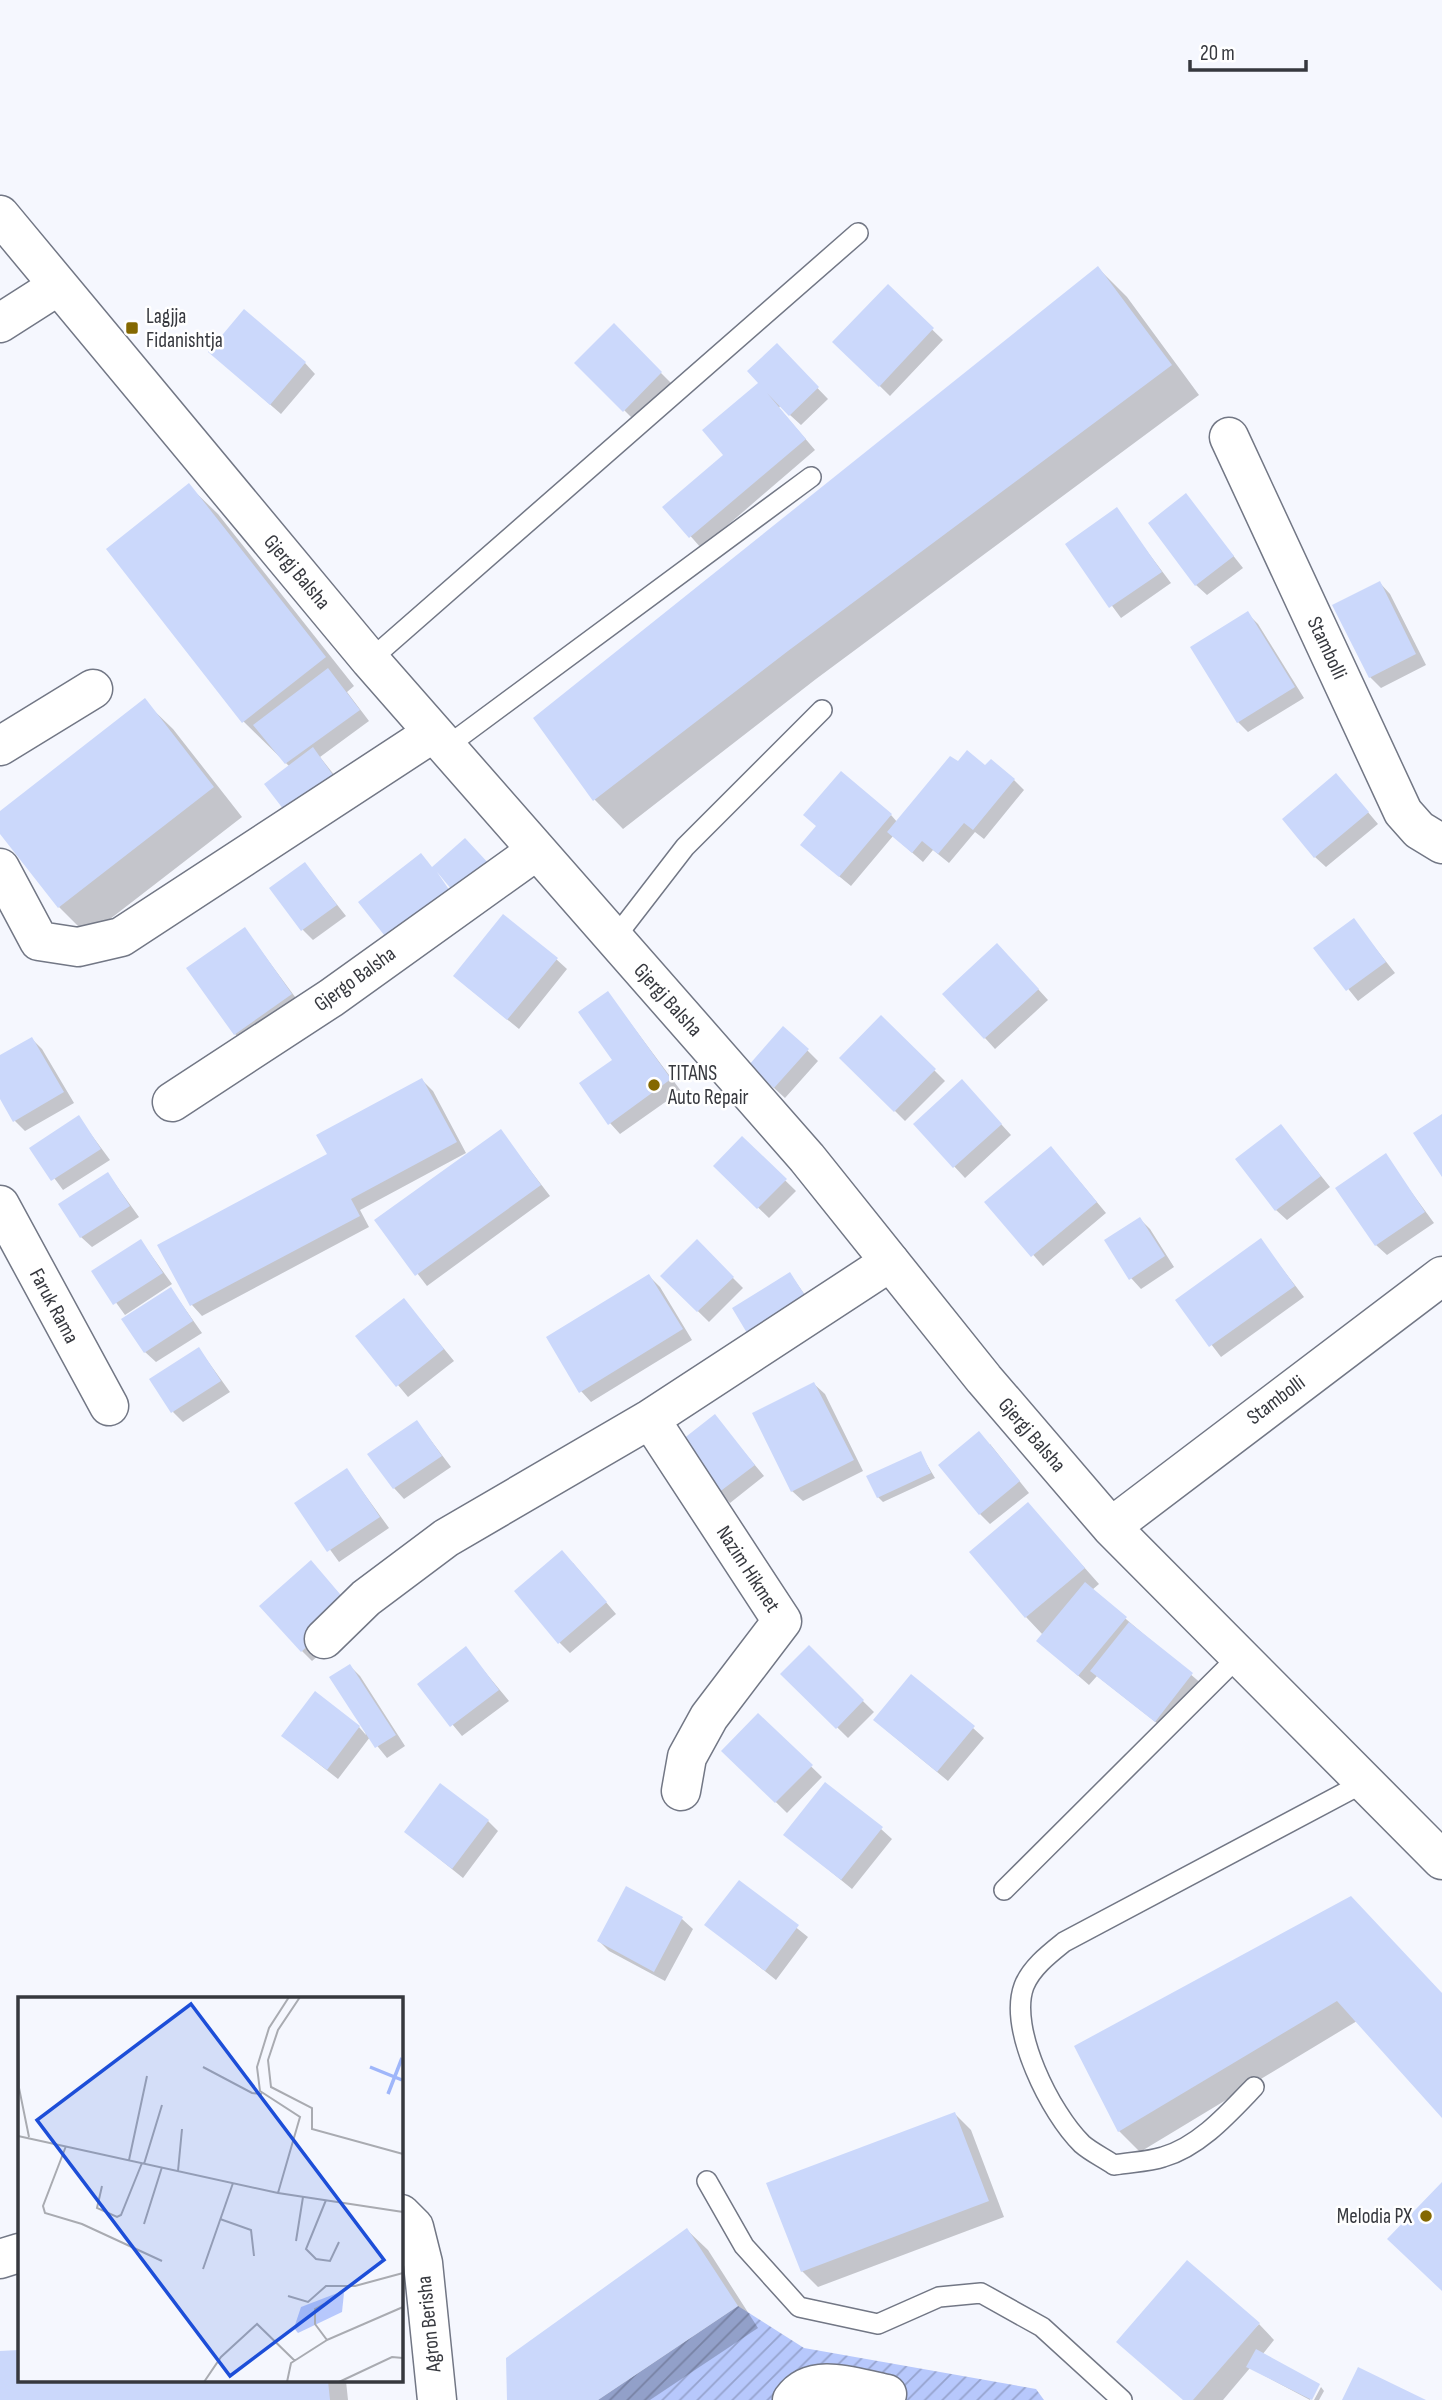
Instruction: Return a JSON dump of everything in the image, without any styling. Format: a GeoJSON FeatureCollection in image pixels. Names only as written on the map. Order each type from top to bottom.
{"type":"FeatureCollection","features":[{"type":"Feature","properties":{"kind":"street","name":"Gjergj Balsha"},"geometry":{"type":"LineString","coordinates":[[0,215],[370,660],[729,1067],[984,1379],[1111,1527],[1442,1860]]}},
{"type":"Feature","properties":{"kind":"street"},"geometry":{"type":"LineString","coordinates":[[0,323],[58,286]]}},
{"type":"Feature","properties":{"kind":"street","name":"Stambolli"},"geometry":{"type":"LineString","coordinates":[[1229,437],[1404,812],[1419,830],[1442,844]]}},
{"type":"Feature","properties":{"kind":"street"},"geometry":{"type":"LineString","coordinates":[[0,746],[93,689]]}},
{"type":"Feature","properties":{"kind":"street"},"geometry":{"type":"LineString","coordinates":[[0,868],[39,941],[78,947],[121,937],[440,740]]}},
{"type":"Feature","properties":{"kind":"street","name":"Gjergo Balsha"},"geometry":{"type":"LineString","coordinates":[[172,1102],[331,998],[536,850]]}},
{"type":"Feature","properties":{"kind":"street","name":"Faruk Rama"},"geometry":{"type":"LineString","coordinates":[[0,1205],[109,1406]]}},
{"type":"Feature","properties":{"kind":"street"},"geometry":{"type":"LineString","coordinates":[[324,1639],[366,1598],[446,1538],[650,1419],[890,1262]]}},
{"type":"Feature","properties":{"kind":"street","name":"Stambolli"},"geometry":{"type":"LineString","coordinates":[[1111,1527],[1442,1276]]}},
{"type":"Feature","properties":{"kind":"street","name":"Nazim Hikmet"},"geometry":{"type":"LineString","coordinates":[[650,1419],[782,1621],[709,1717],[687,1757],[681,1791]]}},
{"type":"Feature","properties":{"kind":"street","name":"Agron Berisha"},"geometry":{"type":"LineString","coordinates":[[402,2215],[414,2227],[423,2263],[437,2400]]}},
{"type":"Feature","properties":{"kind":"street"},"geometry":{"type":"LineString","coordinates":[[0,2259],[18,2253]]}},
{"type":"Feature","properties":{"kind":"street"},"geometry":{"type":"LineString","coordinates":[[792,2400],[810,2385],[828,2383],[887,2395]]}},
{"type":"Feature","properties":{"kind":"lane"},"geometry":{"type":"LineString","coordinates":[[370,660],[858,233]]}},
{"type":"Feature","properties":{"kind":"lane"},"geometry":{"type":"LineString","coordinates":[[440,740],[811,477]]}},
{"type":"Feature","properties":{"kind":"lane"},"geometry":{"type":"LineString","coordinates":[[614,939],[685,848],[822,710]]}},
{"type":"Feature","properties":{"kind":"lane"},"geometry":{"type":"LineString","coordinates":[[1004,1891],[1239,1656]]}},
{"type":"Feature","properties":{"kind":"lane"},"geometry":{"type":"LineString","coordinates":[[1254,2087],[1229,2113],[1184,2149],[1163,2158],[1114,2165],[1082,2144],[1042,2089],[1019,2014],[1024,1986],[1042,1960],[1064,1942],[1364,1782]]}},
{"type":"Feature","properties":{"kind":"lane"},"geometry":{"type":"LineString","coordinates":[[707,2181],[744,2246],[799,2307],[878,2324],[939,2297],[981,2293],[1042,2327],[1122,2400]]}},
{"type":"Feature","properties":{"kind":"shaded area"},"geometry":{"type":"Polygon","coordinates":[[[738,2306],[804,2348],[1036,2389],[1044,2400],[598,2400],[738,2306]]]}},
{"type":"Feature","properties":{"kind":"building"},"geometry":{"type":"Polygon","coordinates":[[[1098,266],[1172,365],[788,651],[593,801],[533,718],[1098,266]]]}},
{"type":"Feature","properties":{"kind":"building"},"geometry":{"type":"Polygon","coordinates":[[[888,284],[934,328],[879,387],[832,342],[888,284]]]}},
{"type":"Feature","properties":{"kind":"building"},"geometry":{"type":"Polygon","coordinates":[[[244,309],[306,362],[270,405],[208,352],[244,309]]]}},
{"type":"Feature","properties":{"kind":"building"},"geometry":{"type":"Polygon","coordinates":[[[614,323],[662,372],[623,412],[574,363],[614,323]]]}},
{"type":"Feature","properties":{"kind":"building"},"geometry":{"type":"Polygon","coordinates":[[[777,343],[819,387],[789,416],[767,393],[806,439],[689,538],[662,507],[723,455],[702,430],[758,383],[747,371],[777,343]]]}},
{"type":"Feature","properties":{"kind":"building"},"geometry":{"type":"Polygon","coordinates":[[[189,483],[326,657],[242,723],[106,549],[189,483]]]}},
{"type":"Feature","properties":{"kind":"building"},"geometry":{"type":"Polygon","coordinates":[[[1186,493],[1234,556],[1195,586],[1148,523],[1186,493]]]}},
{"type":"Feature","properties":{"kind":"building"},"geometry":{"type":"Polygon","coordinates":[[[1117,507],[1162,572],[1109,608],[1065,544],[1117,507]]]}},
{"type":"Feature","properties":{"kind":"building"},"geometry":{"type":"Polygon","coordinates":[[[1380,581],[1416,654],[1369,678],[1332,605],[1380,581]]]}},
{"type":"Feature","properties":{"kind":"building"},"geometry":{"type":"Polygon","coordinates":[[[1248,611],[1295,687],[1237,723],[1190,647],[1248,611]]]}},
{"type":"Feature","properties":{"kind":"building"},"geometry":{"type":"Polygon","coordinates":[[[328,668],[360,710],[285,764],[253,725],[328,668]]]}},
{"type":"Feature","properties":{"kind":"building"},"geometry":{"type":"Polygon","coordinates":[[[145,698],[214,787],[58,908],[0,834],[0,811],[145,698]]]}},
{"type":"Feature","properties":{"kind":"building"},"geometry":{"type":"Polygon","coordinates":[[[313,747],[335,778],[287,814],[264,784],[313,747]]]}},
{"type":"Feature","properties":{"kind":"building"},"geometry":{"type":"Polygon","coordinates":[[[967,750],[985,765],[991,759],[1015,779],[973,830],[964,823],[938,854],[922,841],[912,853],[887,832],[950,756],[958,761],[967,750]]]}},
{"type":"Feature","properties":{"kind":"building"},"geometry":{"type":"Polygon","coordinates":[[[841,771],[892,814],[839,877],[800,845],[816,826],[803,815],[841,771]]]}},
{"type":"Feature","properties":{"kind":"building"},"geometry":{"type":"Polygon","coordinates":[[[1336,773],[1369,812],[1314,858],[1282,819],[1336,773]]]}},
{"type":"Feature","properties":{"kind":"building"},"geometry":{"type":"Polygon","coordinates":[[[465,838],[491,866],[457,896],[437,872],[450,891],[388,940],[358,902],[421,853],[432,867],[465,838]]]}},
{"type":"Feature","properties":{"kind":"building"},"geometry":{"type":"Polygon","coordinates":[[[305,862],[337,905],[301,931],[269,888],[305,862]]]}},
{"type":"Feature","properties":{"kind":"building"},"geometry":{"type":"Polygon","coordinates":[[[503,914],[558,958],[507,1020],[453,976],[503,914]]]}},
{"type":"Feature","properties":{"kind":"building"},"geometry":{"type":"Polygon","coordinates":[[[1354,918],[1386,962],[1346,991],[1313,948],[1354,918]]]}},
{"type":"Feature","properties":{"kind":"building"},"geometry":{"type":"Polygon","coordinates":[[[245,927],[292,994],[234,1035],[186,968],[245,927]]]}},
{"type":"Feature","properties":{"kind":"building"},"geometry":{"type":"Polygon","coordinates":[[[997,943],[1039,989],[984,1039],[942,994],[997,943]]]}},
{"type":"Feature","properties":{"kind":"building"},"geometry":{"type":"Polygon","coordinates":[[[608,991],[671,1079],[608,1125],[579,1083],[612,1060],[578,1012],[608,991]]]}},
{"type":"Feature","properties":{"kind":"building"},"geometry":{"type":"Polygon","coordinates":[[[881,1015],[936,1069],[894,1112],[839,1058],[881,1015]]]}},
{"type":"Feature","properties":{"kind":"building"},"geometry":{"type":"Polygon","coordinates":[[[783,1026],[809,1049],[774,1088],[748,1066],[783,1026]]]}},
{"type":"Feature","properties":{"kind":"building"},"geometry":{"type":"Polygon","coordinates":[[[32,1037],[64,1092],[13,1122],[0,1099],[0,1055],[32,1037]]]}},
{"type":"Feature","properties":{"kind":"building"},"geometry":{"type":"Polygon","coordinates":[[[422,1078],[457,1142],[351,1199],[360,1216],[190,1306],[157,1245],[327,1154],[316,1135],[422,1078]]]}},
{"type":"Feature","properties":{"kind":"building"},"geometry":{"type":"Polygon","coordinates":[[[962,1079],[1002,1124],[953,1168],[913,1124],[962,1079]]]}},
{"type":"Feature","properties":{"kind":"building"},"geometry":{"type":"Polygon","coordinates":[[[1442,1114],[1442,1177],[1413,1133],[1442,1114]]]}},
{"type":"Feature","properties":{"kind":"building"},"geometry":{"type":"Polygon","coordinates":[[[79,1115],[101,1149],[51,1181],[29,1148],[79,1115]]]}},
{"type":"Feature","properties":{"kind":"building"},"geometry":{"type":"Polygon","coordinates":[[[1281,1124],[1321,1176],[1275,1211],[1235,1159],[1281,1124]]]}},
{"type":"Feature","properties":{"kind":"building"},"geometry":{"type":"Polygon","coordinates":[[[501,1129],[541,1185],[415,1276],[374,1220],[501,1129]]]}},
{"type":"Feature","properties":{"kind":"building"},"geometry":{"type":"Polygon","coordinates":[[[742,1136],[787,1179],[757,1209],[713,1166],[742,1136]]]}},
{"type":"Feature","properties":{"kind":"building"},"geometry":{"type":"Polygon","coordinates":[[[1051,1146],[1097,1202],[1031,1257],[984,1202],[1051,1146]]]}},
{"type":"Feature","properties":{"kind":"building"},"geometry":{"type":"Polygon","coordinates":[[[1386,1153],[1425,1212],[1375,1246],[1335,1188],[1386,1153]]]}},
{"type":"Feature","properties":{"kind":"building"},"geometry":{"type":"Polygon","coordinates":[[[108,1172],[130,1206],[80,1238],[58,1204],[108,1172]]]}},
{"type":"Feature","properties":{"kind":"building"},"geometry":{"type":"Polygon","coordinates":[[[1140,1217],[1165,1256],[1129,1280],[1104,1240],[1140,1217]]]}},
{"type":"Feature","properties":{"kind":"building"},"geometry":{"type":"Polygon","coordinates":[[[1261,1238],[1295,1286],[1209,1347],[1175,1300],[1261,1238]]]}},
{"type":"Feature","properties":{"kind":"building"},"geometry":{"type":"Polygon","coordinates":[[[141,1239],[163,1273],[113,1305],[91,1271],[141,1239]]]}},
{"type":"Feature","properties":{"kind":"building"},"geometry":{"type":"Polygon","coordinates":[[[697,1239],[734,1277],[697,1312],[660,1276],[697,1239]]]}},
{"type":"Feature","properties":{"kind":"building"},"geometry":{"type":"Polygon","coordinates":[[[790,1272],[809,1302],[750,1338],[732,1308],[790,1272]]]}},
{"type":"Feature","properties":{"kind":"building"},"geometry":{"type":"Polygon","coordinates":[[[649,1274],[683,1329],[579,1393],[546,1337],[649,1274]]]}},
{"type":"Feature","properties":{"kind":"building"},"geometry":{"type":"Polygon","coordinates":[[[171,1287],[193,1321],[144,1353],[121,1319],[171,1287]]]}},
{"type":"Feature","properties":{"kind":"building"},"geometry":{"type":"Polygon","coordinates":[[[404,1298],[444,1349],[396,1387],[355,1336],[404,1298]]]}},
{"type":"Feature","properties":{"kind":"building"},"geometry":{"type":"Polygon","coordinates":[[[199,1347],[221,1381],[171,1413],[149,1379],[199,1347]]]}},
{"type":"Feature","properties":{"kind":"building"},"geometry":{"type":"Polygon","coordinates":[[[814,1382],[854,1460],[791,1492],[752,1413],[814,1382]]]}},
{"type":"Feature","properties":{"kind":"building"},"geometry":{"type":"Polygon","coordinates":[[[715,1414],[755,1465],[718,1493],[678,1443],[715,1414]]]}},
{"type":"Feature","properties":{"kind":"building"},"geometry":{"type":"Polygon","coordinates":[[[417,1420],[442,1456],[393,1489],[367,1454],[417,1420]]]}},
{"type":"Feature","properties":{"kind":"building"},"geometry":{"type":"Polygon","coordinates":[[[979,1431],[1020,1481],[979,1515],[938,1465],[979,1431]]]}},
{"type":"Feature","properties":{"kind":"building"},"geometry":{"type":"Polygon","coordinates":[[[921,1451],[931,1473],[877,1498],[866,1476],[921,1451]]]}},
{"type":"Feature","properties":{"kind":"building"},"geometry":{"type":"Polygon","coordinates":[[[347,1468],[380,1517],[327,1552],[294,1503],[347,1468]]]}},
{"type":"Feature","properties":{"kind":"building"},"geometry":{"type":"Polygon","coordinates":[[[1028,1502],[1085,1568],[1025,1618],[969,1552],[1028,1502]]]}},
{"type":"Feature","properties":{"kind":"building"},"geometry":{"type":"Polygon","coordinates":[[[562,1550],[607,1602],[558,1644],[514,1591],[562,1550]]]}},
{"type":"Feature","properties":{"kind":"building"},"geometry":{"type":"Polygon","coordinates":[[[311,1560],[351,1607],[301,1652],[259,1606],[311,1560]]]}},
{"type":"Feature","properties":{"kind":"building"},"geometry":{"type":"Polygon","coordinates":[[[1085,1582],[1127,1617],[1078,1676],[1036,1641],[1085,1582]]]}},
{"type":"Feature","properties":{"kind":"building"},"geometry":{"type":"Polygon","coordinates":[[[1129,1622],[1193,1673],[1155,1722],[1090,1671],[1129,1622]]]}},
{"type":"Feature","properties":{"kind":"building"},"geometry":{"type":"Polygon","coordinates":[[[809,1645],[864,1700],[836,1729],[780,1674],[809,1645]]]}},
{"type":"Feature","properties":{"kind":"building"},"geometry":{"type":"Polygon","coordinates":[[[466,1646],[499,1690],[450,1727],[417,1684],[466,1646]]]}},
{"type":"Feature","properties":{"kind":"building"},"geometry":{"type":"Polygon","coordinates":[[[350,1664],[396,1735],[375,1748],[329,1677],[350,1664]]]}},
{"type":"Feature","properties":{"kind":"building"},"geometry":{"type":"Polygon","coordinates":[[[911,1674],[975,1726],[937,1772],[873,1720],[911,1674]]]}},
{"type":"Feature","properties":{"kind":"building"},"geometry":{"type":"Polygon","coordinates":[[[315,1691],[360,1726],[327,1770],[281,1736],[315,1691]]]}},
{"type":"Feature","properties":{"kind":"building"},"geometry":{"type":"Polygon","coordinates":[[[758,1713],[813,1765],[775,1803],[721,1751],[758,1713]]]}},
{"type":"Feature","properties":{"kind":"building"},"geometry":{"type":"Polygon","coordinates":[[[825,1782],[883,1827],[841,1880],[783,1835],[825,1782]]]}},
{"type":"Feature","properties":{"kind":"building"},"geometry":{"type":"Polygon","coordinates":[[[440,1783],[489,1820],[452,1869],[404,1832],[440,1783]]]}},
{"type":"Feature","properties":{"kind":"building"},"geometry":{"type":"Polygon","coordinates":[[[739,1880],[799,1925],[765,1971],[704,1925],[739,1880]]]}},
{"type":"Feature","properties":{"kind":"building"},"geometry":{"type":"Polygon","coordinates":[[[626,1886],[683,1917],[654,1972],[597,1941],[626,1886]]]}},
{"type":"Feature","properties":{"kind":"building"},"geometry":{"type":"Polygon","coordinates":[[[1351,1896],[1442,1993],[1442,2118],[1337,2001],[1118,2132],[1074,2046],[1351,1896]]]}},
{"type":"Feature","properties":{"kind":"building"},"geometry":{"type":"Polygon","coordinates":[[[955,2112],[989,2201],[801,2272],[766,2183],[955,2112]]]}},
{"type":"Feature","properties":{"kind":"building","name":"Melodia PX"},"geometry":{"type":"Polygon","coordinates":[[[1442,2182],[1442,2291],[1387,2239],[1442,2182]]]}},
{"type":"Feature","properties":{"kind":"building"},"geometry":{"type":"Polygon","coordinates":[[[687,2228],[738,2306],[598,2400],[507,2400],[506,2358],[687,2228]]]}},
{"type":"Feature","properties":{"kind":"building"},"geometry":{"type":"Polygon","coordinates":[[[1187,2260],[1260,2323],[1193,2400],[1183,2400],[1116,2342],[1187,2260]]]}},
{"type":"Feature","properties":{"kind":"building"},"geometry":{"type":"Polygon","coordinates":[[[1256,2349],[1320,2384],[1312,2400],[1246,2367],[1256,2349]]]}},
{"type":"Feature","properties":{"kind":"building"},"geometry":{"type":"Polygon","coordinates":[[[18,2350],[18,2382],[328,2382],[330,2400],[0,2400],[0,2351],[18,2350]]]}},
{"type":"Feature","properties":{"kind":"building"},"geometry":{"type":"Polygon","coordinates":[[[1358,2367],[1426,2400],[1342,2400],[1358,2367]]]}},
{"type":"Feature","properties":{"kind":"place","name":"Lagjja Fidanishtja"},"geometry":{"type":"Point","coordinates":[132,328]}},
{"type":"Feature","properties":{"kind":"place","name":"TITANS Auto Repair"},"geometry":{"type":"Point","coordinates":[654,1085]}},
{"type":"Feature","properties":{"kind":"place","name":"Melodia PX"},"geometry":{"type":"Point","coordinates":[1426,2216]}}]}
